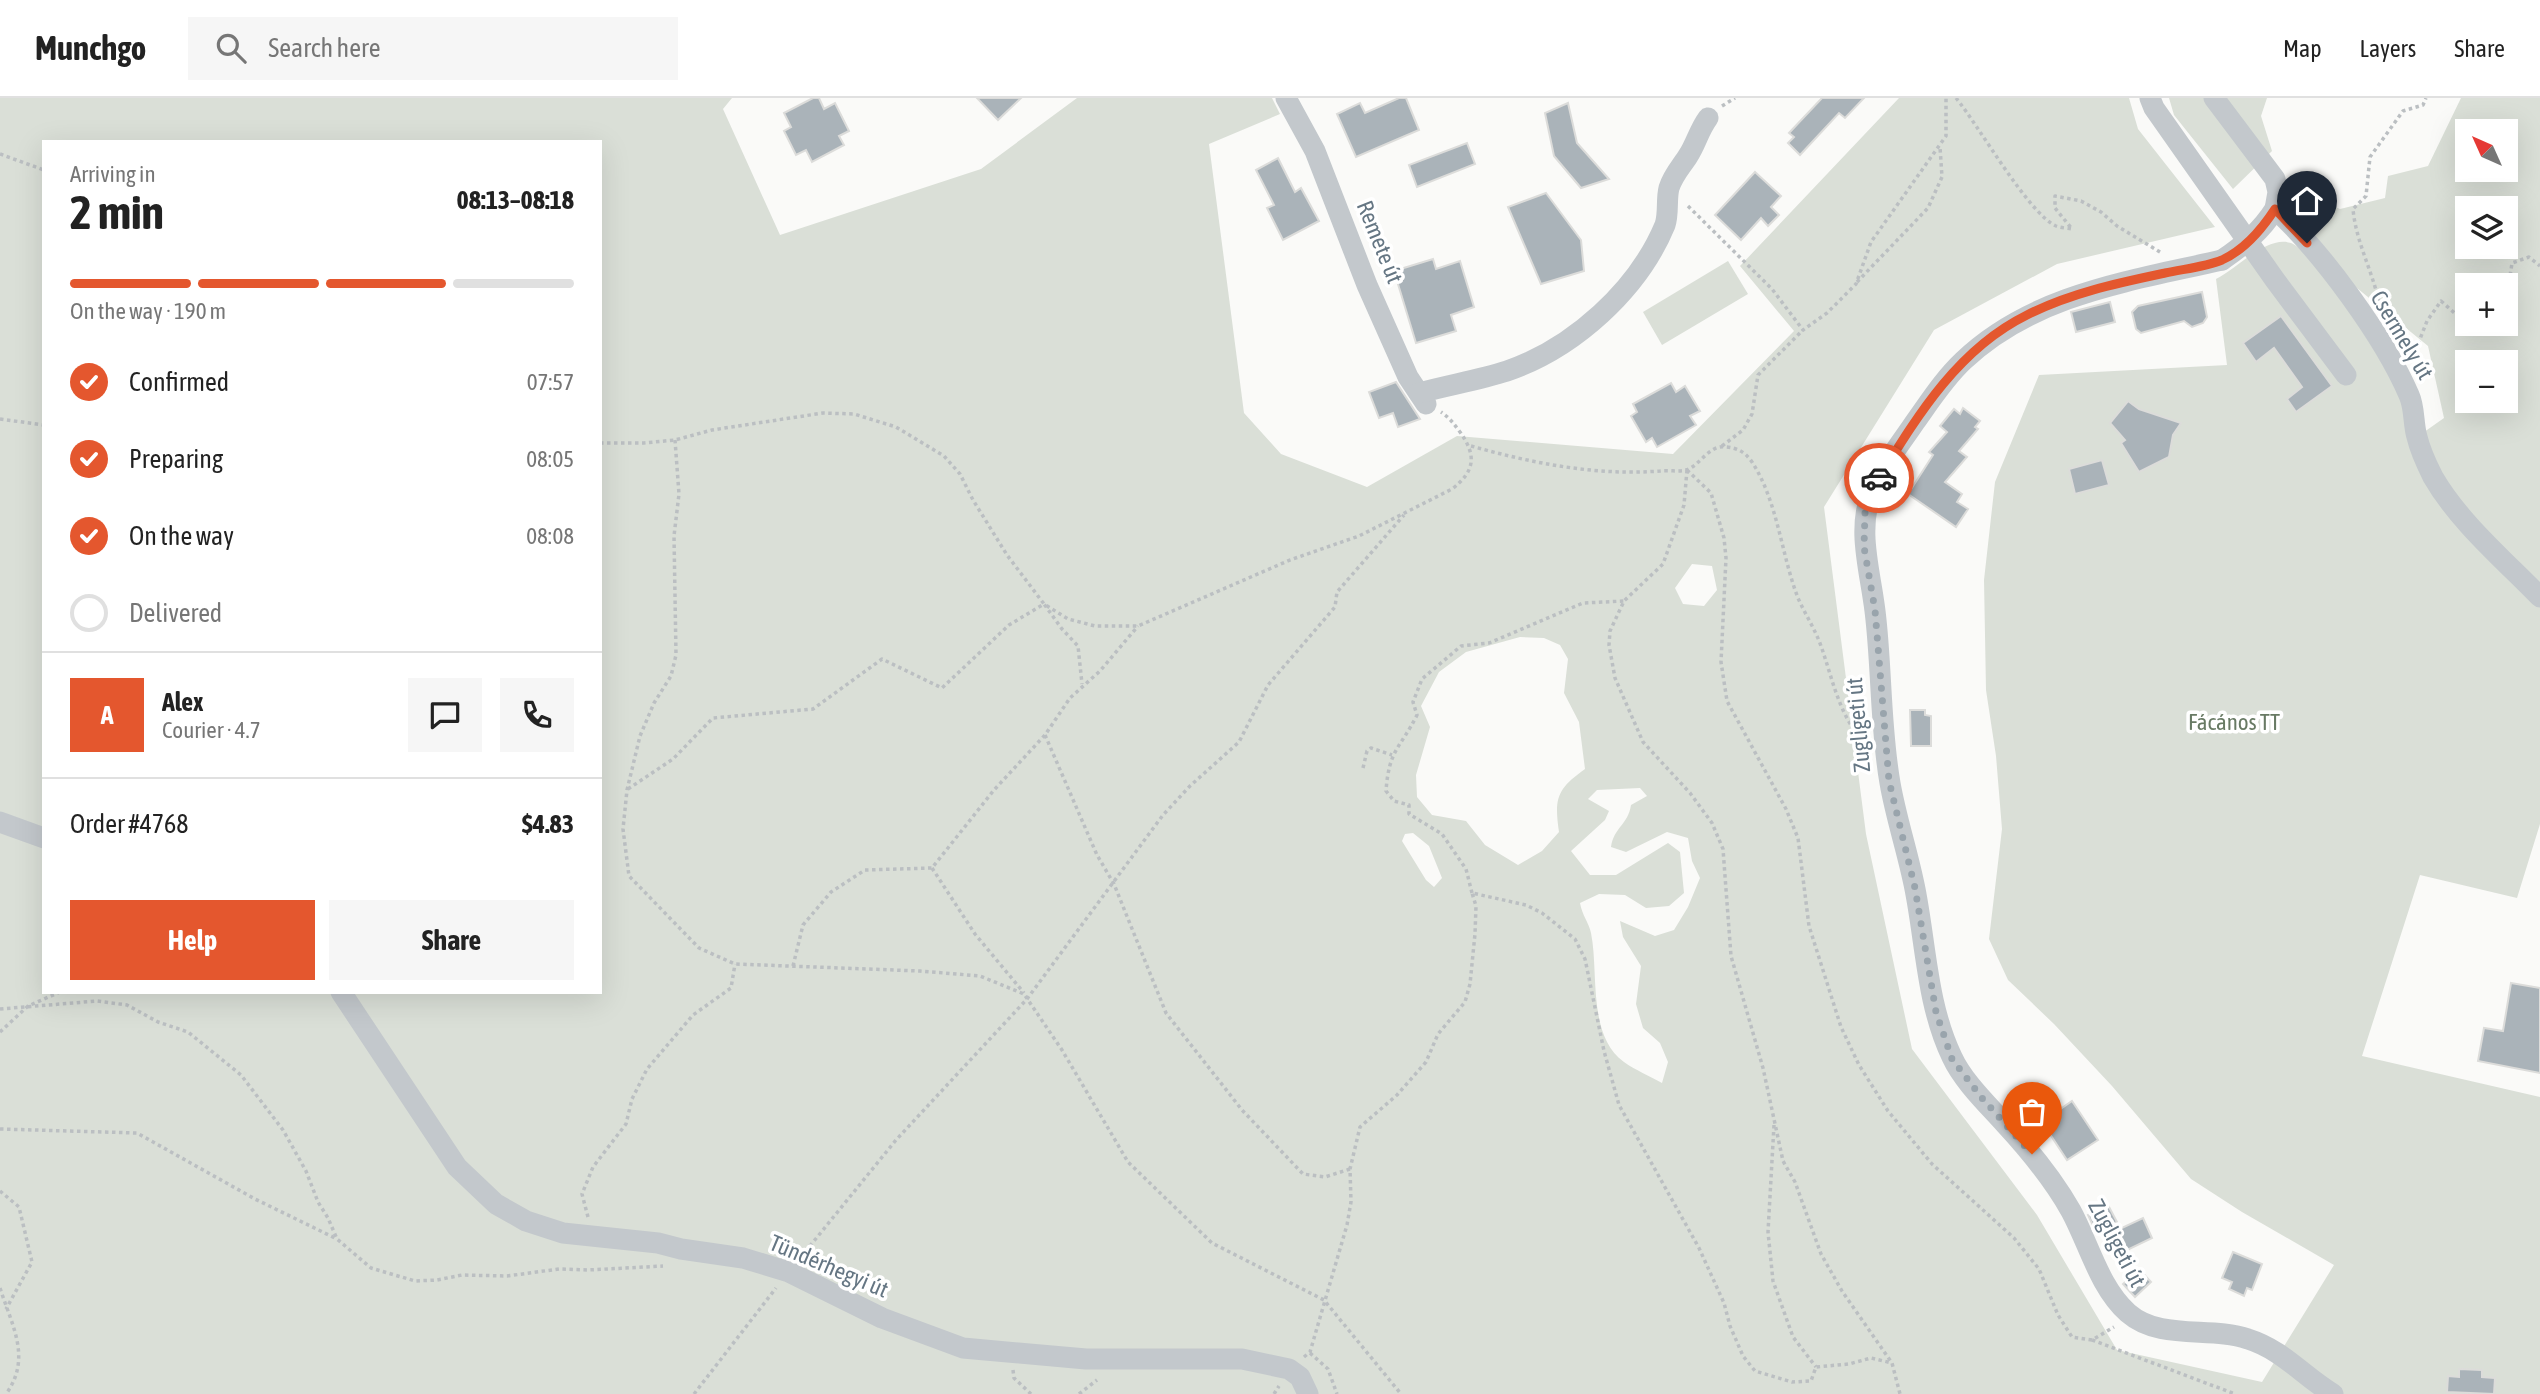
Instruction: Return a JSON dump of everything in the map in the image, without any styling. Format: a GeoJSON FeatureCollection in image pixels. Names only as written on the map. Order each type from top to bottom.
{"type":"FeatureCollection","features":[{"type":"Feature","properties":{"kind":"street","name":"Remete út"},"geometry":{"type":"LineString","coordinates":[[1286,98],[1315,151],[1367,285],[1408,377],[1423,399]]}},
{"type":"Feature","properties":{"kind":"street"},"geometry":{"type":"LineString","coordinates":[[2150,98],[2154,108],[2232,221],[2346,375]]}},
{"type":"Feature","properties":{"kind":"street"},"geometry":{"type":"LineString","coordinates":[[2214,98],[2275,180],[2278,192],[2275,209]]}},
{"type":"Feature","properties":{"kind":"street"},"geometry":{"type":"LineString","coordinates":[[1423,399],[1507,371],[1564,341],[1593,321],[1625,288],[1653,250],[1666,222],[1669,187],[1708,118]]}},
{"type":"Feature","properties":{"kind":"street","name":"Zugligeti út"},"geometry":{"type":"LineString","coordinates":[[2275,209],[2264,226],[2222,260],[2069,298],[2027,315],[1990,338],[1962,362],[1937,390],[1874,485],[1865,513],[1864,547],[1875,610],[1889,781],[1915,888],[1936,1012],[1952,1059],[1982,1098],[2032,1154],[2071,1210],[2100,1273],[2132,1317],[2151,1327],[2245,1338],[2279,1351],[2333,1394]]}},
{"type":"Feature","properties":{"kind":"street","name":"Csermely út"},"geometry":{"type":"LineString","coordinates":[[2275,209],[2322,262],[2376,334],[2411,397],[2417,437],[2433,476],[2446,495],[2540,597]]}},
{"type":"Feature","properties":{"kind":"street"},"geometry":{"type":"LineString","coordinates":[[0,822],[42,837]]}},
{"type":"Feature","properties":{"kind":"street","name":"Tündérhegyi út"},"geometry":{"type":"LineString","coordinates":[[342,994],[457,1167],[496,1204],[526,1221],[563,1233],[658,1243],[681,1250],[725,1255],[789,1272],[882,1318],[948,1344],[1011,1354],[1086,1359],[1242,1359],[1289,1369]]}},
{"type":"Feature","properties":{"kind":"street"},"geometry":{"type":"LineString","coordinates":[[1289,1369],[1300,1377],[1308,1394]]}},
{"type":"Feature","properties":{"kind":"path"},"geometry":{"type":"LineString","coordinates":[[1856,284],[1871,242],[1946,136],[1946,98]]}},
{"type":"Feature","properties":{"kind":"path"},"geometry":{"type":"LineString","coordinates":[[1956,98],[2013,180],[2032,204],[2055,225],[2072,229],[2055,208],[2055,195],[2081,201],[2157,250],[2180,270]]}},
{"type":"Feature","properties":{"kind":"path"},"geometry":{"type":"LineString","coordinates":[[2381,307],[2373,274],[2355,235],[2353,209],[2366,196],[2370,157],[2403,111],[2423,105],[2426,98]]}},
{"type":"Feature","properties":{"kind":"path"},"geometry":{"type":"LineString","coordinates":[[1470,446],[1530,463],[1595,471],[1687,470],[1743,430],[1752,414],[1758,375],[1803,330],[1827,313],[1927,208],[1942,177],[1940,146]]}},
{"type":"Feature","properties":{"kind":"path"},"geometry":{"type":"LineString","coordinates":[[0,154],[42,169]]}},
{"type":"Feature","properties":{"kind":"path"},"geometry":{"type":"LineString","coordinates":[[1669,187],[1772,289],[1803,330]]}},
{"type":"Feature","properties":{"kind":"path"},"geometry":{"type":"LineString","coordinates":[[2510,273],[2512,263],[2529,257],[2540,266]]}},
{"type":"Feature","properties":{"kind":"path"},"geometry":{"type":"LineString","coordinates":[[2403,352],[2410,364],[2427,321],[2441,301],[2455,313]]}},
{"type":"Feature","properties":{"kind":"path"},"geometry":{"type":"LineString","coordinates":[[1044,604],[1068,619],[1095,626],[1138,626],[1290,559],[1359,536],[1404,515],[1452,489],[1465,478],[1472,463],[1470,446],[1449,417],[1423,399]]}},
{"type":"Feature","properties":{"kind":"path"},"geometry":{"type":"LineString","coordinates":[[602,443],[675,440],[712,430],[822,413],[853,414],[896,427],[944,456],[960,474],[972,500],[1007,555],[1062,629],[1078,646],[1082,684]]}},
{"type":"Feature","properties":{"kind":"path"},"geometry":{"type":"LineString","coordinates":[[0,419],[42,425]]}},
{"type":"Feature","properties":{"kind":"path"},"geometry":{"type":"LineString","coordinates":[[675,440],[679,494],[673,559],[676,654],[671,676],[653,704],[640,736],[627,790],[623,829],[629,876],[699,948],[735,964],[980,976],[1026,996]]}},
{"type":"Feature","properties":{"kind":"path"},"geometry":{"type":"LineString","coordinates":[[1722,446],[1741,449],[1752,461],[1768,492],[1798,598],[1821,644],[1830,678],[1851,726],[1860,738],[1867,738]]}},
{"type":"Feature","properties":{"kind":"path"},"geometry":{"type":"LineString","coordinates":[[1687,470],[1685,505],[1663,564],[1624,601],[1611,631],[1609,645],[1615,678],[1643,742],[1690,793],[1712,823],[1723,849],[1731,956],[1763,1068],[1783,1161],[1795,1182],[1821,1254],[1842,1291],[1892,1363],[1900,1394]]}},
{"type":"Feature","properties":{"kind":"path"},"geometry":{"type":"LineString","coordinates":[[1687,470],[1711,493],[1724,538],[1726,558],[1721,662],[1727,701],[1786,809],[1798,838],[1809,926],[1842,1027],[1859,1065],[1888,1111],[1933,1164],[2014,1238],[2039,1269],[2058,1315],[2072,1337],[2092,1340],[2235,1394]]}},
{"type":"Feature","properties":{"kind":"path"},"geometry":{"type":"LineString","coordinates":[[694,1394],[896,1140],[1026,996],[1114,884],[1163,816],[1190,786],[1239,742],[1268,685],[1335,607],[1337,592],[1404,515]]}},
{"type":"Feature","properties":{"kind":"path"},"geometry":{"type":"LineString","coordinates":[[1289,1369],[1310,1352],[1348,1225],[1351,1202],[1350,1169],[1360,1127],[1397,1095],[1426,1062],[1438,1034],[1465,1002],[1470,984],[1476,906],[1466,869],[1442,834],[1409,814],[1409,804],[1394,801],[1386,791],[1387,767],[1417,715],[1413,702],[1422,679],[1461,646],[1489,643],[1583,603],[1624,601]]}},
{"type":"Feature","properties":{"kind":"path"},"geometry":{"type":"LineString","coordinates":[[627,790],[673,759],[713,718],[813,709],[882,659],[942,688],[1009,625],[1044,604]]}},
{"type":"Feature","properties":{"kind":"path"},"geometry":{"type":"LineString","coordinates":[[793,966],[803,925],[831,892],[865,870],[932,868],[994,790],[1045,735],[1070,698],[1082,684],[1100,671],[1138,626]]}},
{"type":"Feature","properties":{"kind":"path"},"geometry":{"type":"LineString","coordinates":[[1045,735],[1097,855],[1114,884],[1166,1013],[1242,1110],[1303,1174],[1325,1177],[1350,1169]]}},
{"type":"Feature","properties":{"kind":"path"},"geometry":{"type":"LineString","coordinates":[[1363,768],[1367,751],[1371,748],[1392,755]]}},
{"type":"Feature","properties":{"kind":"path"},"geometry":{"type":"LineString","coordinates":[[932,868],[975,934],[1026,996],[1062,1050],[1128,1162],[1212,1243],[1324,1300],[1401,1394]]}},
{"type":"Feature","properties":{"kind":"path"},"geometry":{"type":"LineString","coordinates":[[1472,893],[1526,905],[1542,913],[1575,939],[1585,959],[1604,1051],[1619,1105],[1699,1248],[1724,1303],[1730,1326],[1743,1356],[1755,1371],[1792,1382],[1811,1381],[1816,1367]]}},
{"type":"Feature","properties":{"kind":"path"},"geometry":{"type":"LineString","coordinates":[[593,1236],[583,1194],[593,1167],[626,1124],[632,1099],[647,1069],[693,1015],[731,988],[735,964]]}},
{"type":"Feature","properties":{"kind":"path"},"geometry":{"type":"LineString","coordinates":[[0,1032],[28,1006],[55,994]]}},
{"type":"Feature","properties":{"kind":"path"},"geometry":{"type":"LineString","coordinates":[[0,1009],[97,1001],[127,1006],[158,1022],[188,1032],[241,1075],[283,1130],[306,1171],[337,1239]]}},
{"type":"Feature","properties":{"kind":"path"},"geometry":{"type":"LineString","coordinates":[[1774,1121],[1768,1232],[1773,1281],[1793,1337],[1816,1367]]}},
{"type":"Feature","properties":{"kind":"path"},"geometry":{"type":"LineString","coordinates":[[0,1129],[137,1133],[255,1199],[337,1239],[371,1268],[415,1281],[462,1275],[507,1276],[559,1269],[671,1266]]}},
{"type":"Feature","properties":{"kind":"path"},"geometry":{"type":"LineString","coordinates":[[0,1191],[19,1207],[32,1262],[6,1309]]}},
{"type":"Feature","properties":{"kind":"path"},"geometry":{"type":"LineString","coordinates":[[0,1288],[21,1357],[17,1379],[6,1394]]}},
{"type":"Feature","properties":{"kind":"path"},"geometry":{"type":"LineString","coordinates":[[2092,1340],[2132,1317]]}},
{"type":"Feature","properties":{"kind":"path"},"geometry":{"type":"LineString","coordinates":[[1310,1352],[1328,1369],[1337,1394]]}},
{"type":"Feature","properties":{"kind":"path"},"geometry":{"type":"LineString","coordinates":[[1011,1354],[1014,1378],[1031,1394]]}},
{"type":"Feature","properties":{"kind":"path"},"geometry":{"type":"LineString","coordinates":[[1816,1367],[1849,1364],[1871,1358],[1892,1363]]}},
{"type":"Feature","properties":{"kind":"green space","name":"Fácános TT"},"geometry":{"type":"Polygon","coordinates":[[[0,98],[732,98],[723,109],[780,235],[981,169],[1077,98],[1272,98],[1280,114],[1209,144],[1244,413],[1281,454],[1367,487],[1457,436],[1673,454],[1794,331],[1740,266],[1899,98],[2129,98],[2138,129],[2215,227],[2057,264],[1934,330],[1824,507],[1866,834],[1912,1049],[2037,1215],[2117,1350],[2262,1382],[2334,1265],[2191,1179],[2112,1086],[2008,980],[1989,939],[2002,829],[1996,756],[1986,690],[1984,580],[1995,482],[2039,375],[2227,365],[2216,279],[2263,248],[2282,242],[2291,243],[2302,251],[2350,313],[2401,396],[2417,437],[2444,418],[2428,346],[2352,284],[2297,216],[2307,195],[2340,209],[2385,198],[2388,176],[2428,166],[2461,98],[2540,98],[2540,824],[2517,898],[2420,875],[2362,1056],[2540,1097],[2540,1394],[0,1394],[0,98]],[[1692,564],[1675,588],[1683,604],[1704,606],[1717,590],[1712,566],[1692,564]],[[1520,637],[1466,652],[1439,672],[1421,706],[1430,727],[1416,775],[1417,797],[1432,815],[1466,821],[1485,845],[1518,865],[1542,851],[1559,832],[1557,811],[1560,795],[1568,782],[1585,769],[1579,722],[1564,693],[1568,659],[1560,645],[1544,638],[1520,637]],[[1640,788],[1597,790],[1588,799],[1609,811],[1605,820],[1571,851],[1590,875],[1616,875],[1668,843],[1680,852],[1684,893],[1669,906],[1646,908],[1625,895],[1599,894],[1580,903],[1591,933],[1599,1020],[1604,1036],[1612,1051],[1624,1062],[1662,1083],[1668,1062],[1660,1043],[1643,1028],[1636,1004],[1641,966],[1623,937],[1620,921],[1655,936],[1674,930],[1688,907],[1700,878],[1692,861],[1688,838],[1667,832],[1626,852],[1611,847],[1631,805],[1647,796],[1640,788]],[[1413,833],[1405,834],[1402,841],[1426,880],[1434,887],[1442,878],[1429,846],[1413,833]]]}},
{"type":"Feature","properties":{"kind":"green space"},"geometry":{"type":"Polygon","coordinates":[[[2169,98],[2267,98],[2261,116],[2272,151],[2233,189],[2174,115],[2169,98]]]}},
{"type":"Feature","properties":{"kind":"green space"},"geometry":{"type":"Polygon","coordinates":[[[1728,261],[1748,294],[1662,345],[1643,312],[1728,261]]]}},
{"type":"Feature","properties":{"kind":"building"},"geometry":{"type":"Polygon","coordinates":[[[813,98],[819,98],[824,109],[835,103],[849,131],[839,136],[844,145],[812,162],[806,150],[796,155],[784,131],[791,127],[784,113],[813,98]]]}},
{"type":"Feature","properties":{"kind":"building"},"geometry":{"type":"Polygon","coordinates":[[[977,98],[1021,98],[998,120],[977,98]]]}},
{"type":"Feature","properties":{"kind":"building"},"geometry":{"type":"Polygon","coordinates":[[[1399,98],[1406,98],[1419,130],[1356,157],[1337,114],[1360,103],[1365,113],[1399,98]]]}},
{"type":"Feature","properties":{"kind":"building"},"geometry":{"type":"Polygon","coordinates":[[[1822,98],[1864,98],[1845,118],[1839,113],[1800,155],[1788,143],[1794,137],[1789,133],[1822,98]]]}},
{"type":"Feature","properties":{"kind":"building"},"geometry":{"type":"Polygon","coordinates":[[[1568,103],[1577,143],[1609,179],[1581,188],[1554,156],[1545,113],[1568,103]]]}},
{"type":"Feature","properties":{"kind":"building"},"geometry":{"type":"Polygon","coordinates":[[[1467,143],[1475,164],[1417,187],[1409,165],[1467,143]]]}},
{"type":"Feature","properties":{"kind":"building"},"geometry":{"type":"Polygon","coordinates":[[[1278,158],[1295,192],[1301,188],[1319,221],[1283,240],[1267,208],[1274,205],[1256,170],[1278,158]]]}},
{"type":"Feature","properties":{"kind":"building"},"geometry":{"type":"Polygon","coordinates":[[[1755,172],[1781,196],[1771,207],[1779,215],[1768,226],[1761,218],[1741,240],[1715,215],[1755,172]]]}},
{"type":"Feature","properties":{"kind":"building"},"geometry":{"type":"Polygon","coordinates":[[[1546,193],[1581,240],[1584,271],[1541,284],[1508,207],[1546,193]]]}},
{"type":"Feature","properties":{"kind":"building"},"geometry":{"type":"Polygon","coordinates":[[[1433,259],[1436,269],[1460,261],[1474,307],[1451,315],[1456,331],[1416,343],[1394,271],[1433,259]]]}},
{"type":"Feature","properties":{"kind":"building"},"geometry":{"type":"Polygon","coordinates":[[[2202,292],[2207,317],[2203,323],[2192,327],[2184,321],[2141,333],[2136,329],[2132,312],[2138,306],[2202,292]]]}},
{"type":"Feature","properties":{"kind":"building"},"geometry":{"type":"Polygon","coordinates":[[[2110,302],[2115,322],[2076,332],[2071,312],[2110,302]]]}},
{"type":"Feature","properties":{"kind":"building"},"geometry":{"type":"Polygon","coordinates":[[[2281,316],[2332,386],[2296,412],[2287,399],[2302,387],[2274,348],[2256,362],[2243,343],[2281,316]]]}},
{"type":"Feature","properties":{"kind":"building"},"geometry":{"type":"Polygon","coordinates":[[[1396,382],[1420,419],[1398,427],[1393,413],[1379,418],[1369,392],[1396,382]]]}},
{"type":"Feature","properties":{"kind":"building"},"geometry":{"type":"Polygon","coordinates":[[[1671,383],[1676,392],[1685,386],[1700,411],[1690,416],[1696,425],[1657,447],[1652,438],[1646,442],[1631,416],[1637,412],[1633,404],[1671,383]]]}},
{"type":"Feature","properties":{"kind":"building"},"geometry":{"type":"Polygon","coordinates":[[[2128,401],[2139,409],[2181,423],[2173,435],[2169,457],[2139,472],[2121,443],[2125,440],[2110,423],[2128,401]]]}},
{"type":"Feature","properties":{"kind":"building"},"geometry":{"type":"Polygon","coordinates":[[[1963,408],[1980,421],[1975,427],[1978,429],[1959,451],[1967,457],[1945,482],[1962,494],[1957,502],[1968,509],[1956,527],[1908,494],[1933,455],[1929,452],[1947,432],[1940,426],[1954,409],[1960,414],[1963,408]]]}},
{"type":"Feature","properties":{"kind":"building"},"geometry":{"type":"Polygon","coordinates":[[[2102,460],[2109,485],[2075,494],[2069,469],[2102,460]]]}},
{"type":"Feature","properties":{"kind":"building"},"geometry":{"type":"Polygon","coordinates":[[[1910,710],[1925,710],[1925,715],[1931,716],[1931,746],[1911,746],[1910,710]]]}},
{"type":"Feature","properties":{"kind":"building"},"geometry":{"type":"Polygon","coordinates":[[[2511,983],[2540,988],[2540,1073],[2478,1061],[2484,1028],[2503,1031],[2511,983]]]}},
{"type":"Feature","properties":{"kind":"building"},"geometry":{"type":"Polygon","coordinates":[[[2072,1101],[2098,1140],[2067,1160],[2042,1122],[2072,1101]]]}},
{"type":"Feature","properties":{"kind":"building"},"geometry":{"type":"Polygon","coordinates":[[[2108,1205],[2117,1222],[2096,1232],[2088,1215],[2108,1205]]]}},
{"type":"Feature","properties":{"kind":"building"},"geometry":{"type":"Polygon","coordinates":[[[2143,1218],[2152,1238],[2119,1254],[2109,1234],[2143,1218]]]}},
{"type":"Feature","properties":{"kind":"building"},"geometry":{"type":"Polygon","coordinates":[[[2233,1252],[2262,1264],[2252,1290],[2247,1288],[2244,1296],[2229,1289],[2232,1282],[2222,1278],[2233,1252]]]}},
{"type":"Feature","properties":{"kind":"building"},"geometry":{"type":"Polygon","coordinates":[[[2139,1269],[2151,1282],[2135,1297],[2123,1284],[2139,1269]]]}},
{"type":"Feature","properties":{"kind":"building"},"geometry":{"type":"Polygon","coordinates":[[[2459,1369],[2482,1370],[2482,1377],[2495,1378],[2494,1394],[2447,1392],[2448,1376],[2459,1377],[2459,1369]]]}},
{"type":"Feature","properties":{"kind":"way so far"},"geometry":{"type":"LineString","coordinates":[[1879,478],[1865,513],[1864,547],[1875,610],[1889,781],[1915,888],[1936,1012],[1952,1059],[1982,1098],[2032,1154]]}},
{"type":"Feature","properties":{"kind":"route"},"geometry":{"type":"LineString","coordinates":[[1879,478],[1937,390],[1962,362],[1990,338],[2027,315],[2114,284],[2222,260],[2264,226],[2275,209],[2307,243]]}}]}
